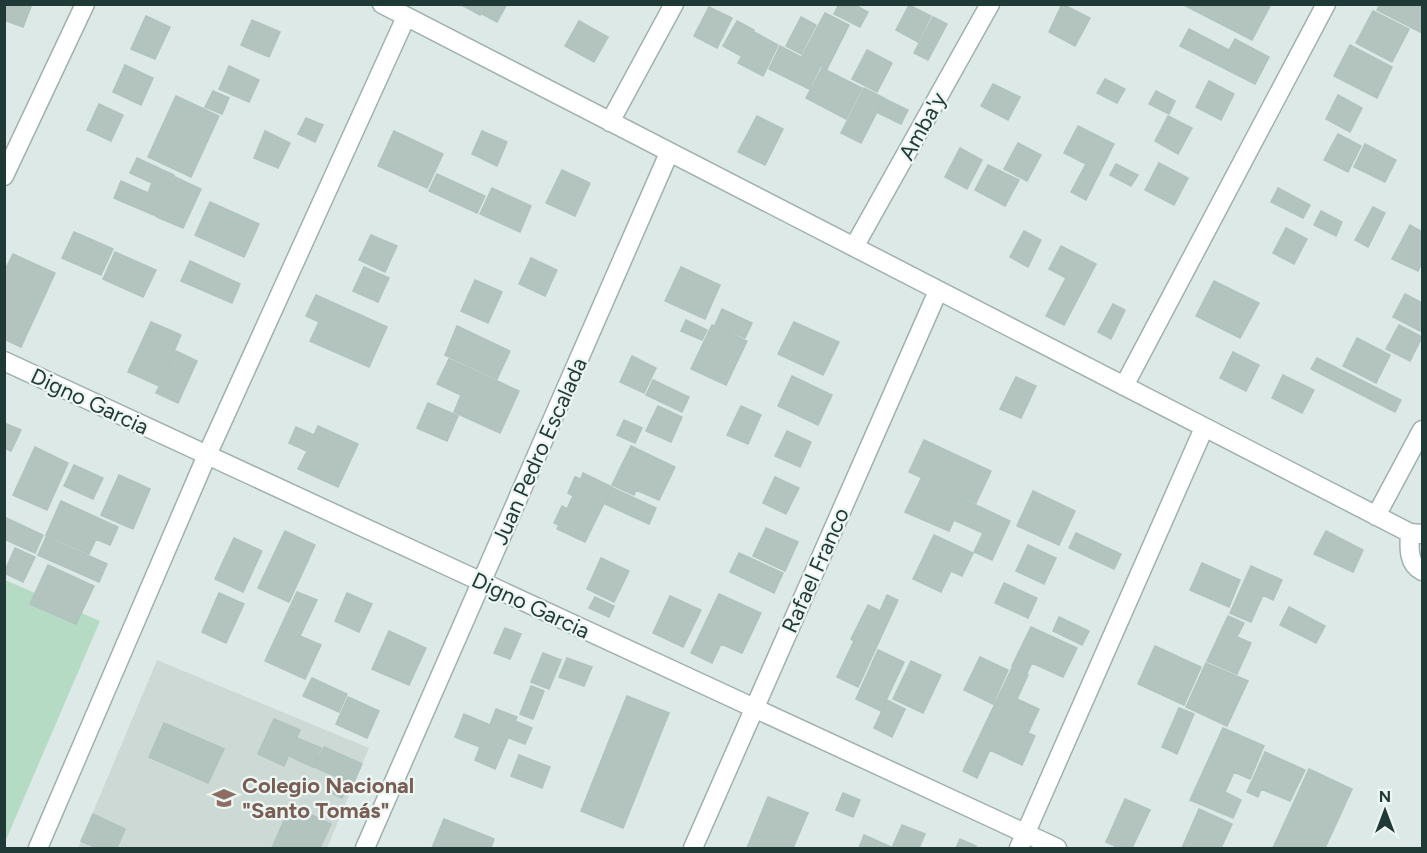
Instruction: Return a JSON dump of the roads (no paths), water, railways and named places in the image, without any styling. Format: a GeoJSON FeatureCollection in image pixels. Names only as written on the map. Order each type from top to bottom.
{"type":"FeatureCollection","features":[{"type":"Feature","properties":{"kind":"street"},"geometry":{"type":"LineString","coordinates":[[4,176],[85,4]]}},
{"type":"Feature","properties":{"kind":"street"},"geometry":{"type":"LineString","coordinates":[[382,4],[1204,428],[1416,534],[1409,554],[1416,568],[1422,571]]}},
{"type":"Feature","properties":{"kind":"street"},"geometry":{"type":"LineString","coordinates":[[610,122],[674,4]]}},
{"type":"Feature","properties":{"kind":"street","name":"Amba'y"},"geometry":{"type":"LineString","coordinates":[[854,247],[990,4]]}},
{"type":"Feature","properties":{"kind":"street"},"geometry":{"type":"LineString","coordinates":[[1124,386],[1326,4]]}},
{"type":"Feature","properties":{"kind":"street"},"geometry":{"type":"LineString","coordinates":[[38,849],[207,455],[406,17]]}},
{"type":"Feature","properties":{"kind":"street","name":"Juan Pedro Escalada"},"geometry":{"type":"LineString","coordinates":[[365,849],[669,153]]}},
{"type":"Feature","properties":{"kind":"street","name":"Rafael Franco"},"geometry":{"type":"LineString","coordinates":[[693,849],[938,291]]}},
{"type":"Feature","properties":{"kind":"street","name":"Digno Garcia"},"geometry":{"type":"LineString","coordinates":[[4,361],[754,708],[1022,841],[1058,849]]}},
{"type":"Feature","properties":{"kind":"street"},"geometry":{"type":"LineString","coordinates":[[1022,841],[1204,428]]}},
{"type":"Feature","properties":{"kind":"street"},"geometry":{"type":"LineString","coordinates":[[1376,516],[1422,430]]}},
{"type":"Feature","properties":{"kind":"place","name":"Colegio Nacional \"Santo Tomás\""},"geometry":{"type":"Point","coordinates":[224,798]}}]}
